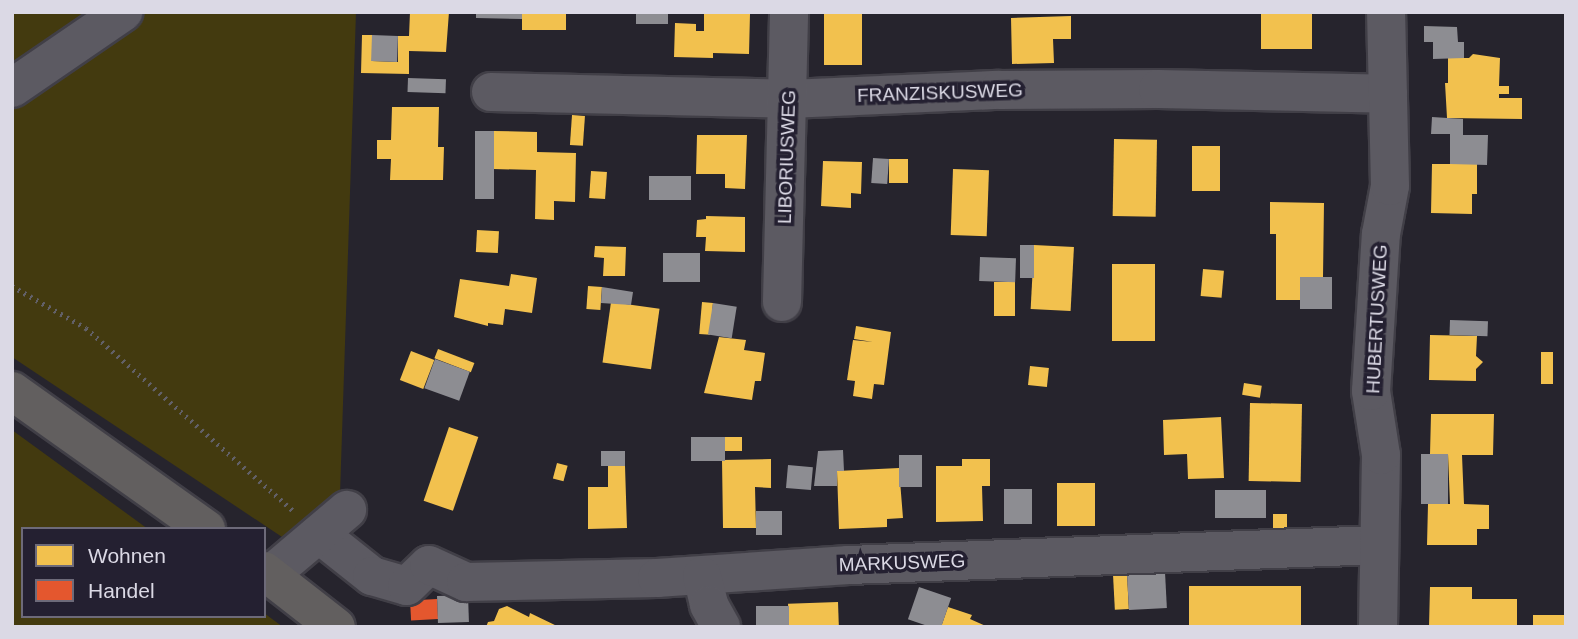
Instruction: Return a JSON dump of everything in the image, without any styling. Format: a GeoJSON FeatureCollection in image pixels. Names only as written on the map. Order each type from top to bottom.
{"type":"FeatureCollection","features":[{"type":"Feature","properties":{"kind":"main road"},"geometry":{"type":"LineString","coordinates":[[12,391],[203,527]]}},
{"type":"Feature","properties":{"kind":"main road"},"geometry":{"type":"LineString","coordinates":[[267,573],[336,627]]}},
{"type":"Feature","properties":{"kind":"street"},"geometry":{"type":"LineString","coordinates":[[12,88],[123,12]]}},
{"type":"Feature","properties":{"kind":"street","name":"LIBORIUSWEG"},"geometry":{"type":"LineString","coordinates":[[782,302],[789,12]]}},
{"type":"Feature","properties":{"kind":"street","name":"HUBERTUSWEG"},"geometry":{"type":"LineString","coordinates":[[1378,627],[1381,456],[1371,391],[1381,234],[1390,186],[1385,12]]}},
{"type":"Feature","properties":{"kind":"street","name":"FRANZISKUSWEG"},"geometry":{"type":"LineString","coordinates":[[491,92],[789,99],[999,90],[1148,89],[1388,94]]}},
{"type":"Feature","properties":{"kind":"street"},"geometry":{"type":"LineString","coordinates":[[267,573],[333,522]]}},
{"type":"Feature","properties":{"kind":"street","name":"MARKUSWEG"},"geometry":{"type":"LineString","coordinates":[[333,522],[372,576],[407,586],[429,565],[466,582],[702,576],[849,565],[1379,545]]}},
{"type":"Feature","properties":{"kind":"street"},"geometry":{"type":"LineString","coordinates":[[702,576],[709,605],[721,627]]}},
{"type":"Feature","properties":{"kind":"path"},"geometry":{"type":"LineString","coordinates":[[12,286],[86,328],[333,522]]}},
{"type":"Feature","properties":{"kind":"shaded area"},"geometry":{"type":"Polygon","coordinates":[[[12,12],[356,12],[340,494],[291,543],[12,357],[12,12]]]}},
{"type":"Feature","properties":{"kind":"shaded area"},"geometry":{"type":"Polygon","coordinates":[[[12,430],[145,527],[21,527],[21,618],[266,618],[266,614],[283,627],[12,627],[12,430]]]}},
{"type":"Feature","properties":{"kind":"building: Wohnen"},"geometry":{"type":"Polygon","coordinates":[[[410,12],[449,12],[446,52],[409,51],[409,74],[361,73],[362,35],[372,35],[372,61],[398,62],[398,36],[409,36],[410,12]]]}},
{"type":"Feature","properties":{"kind":"building: Wohnen"},"geometry":{"type":"Polygon","coordinates":[[[522,12],[566,12],[566,30],[522,30],[522,12]]]}},
{"type":"Feature","properties":{"kind":"building: Wohnen"},"geometry":{"type":"Polygon","coordinates":[[[824,12],[862,12],[862,65],[824,65],[824,12]]]}},
{"type":"Feature","properties":{"kind":"building: Wohnen"},"geometry":{"type":"Polygon","coordinates":[[[1261,12],[1312,12],[1312,49],[1261,49],[1261,12]]]}},
{"type":"Feature","properties":{"kind":"building: Wohnen"},"geometry":{"type":"Polygon","coordinates":[[[704,13],[750,14],[749,54],[713,53],[713,58],[674,57],[675,23],[696,24],[696,31],[704,31],[704,13]]]}},
{"type":"Feature","properties":{"kind":"building: Wohnen"},"geometry":{"type":"Polygon","coordinates":[[[1071,16],[1071,39],[1053,39],[1054,63],[1012,64],[1011,18],[1071,16]]]}},
{"type":"Feature","properties":{"kind":"building: Wohnen"},"geometry":{"type":"Polygon","coordinates":[[[1473,54],[1500,58],[1499,86],[1509,86],[1509,94],[1499,94],[1499,98],[1522,98],[1522,119],[1447,118],[1445,83],[1448,83],[1448,58],[1469,58],[1473,54]]]}},
{"type":"Feature","properties":{"kind":"building: Wohnen"},"geometry":{"type":"Polygon","coordinates":[[[392,107],[439,107],[438,147],[444,147],[443,180],[390,180],[391,159],[377,159],[377,140],[391,140],[392,107]]]}},
{"type":"Feature","properties":{"kind":"building: Wohnen"},"geometry":{"type":"Polygon","coordinates":[[[572,115],[585,116],[583,146],[570,145],[572,115]]]}},
{"type":"Feature","properties":{"kind":"building: Wohnen"},"geometry":{"type":"Polygon","coordinates":[[[494,131],[537,132],[537,152],[576,153],[575,202],[554,201],[554,220],[535,219],[536,170],[493,169],[494,131]]]}},
{"type":"Feature","properties":{"kind":"building: Wohnen"},"geometry":{"type":"Polygon","coordinates":[[[697,135],[747,135],[745,189],[725,188],[725,174],[696,174],[697,135]]]}},
{"type":"Feature","properties":{"kind":"building: Wohnen"},"geometry":{"type":"Polygon","coordinates":[[[1114,139],[1157,140],[1156,217],[1113,216],[1114,139]]]}},
{"type":"Feature","properties":{"kind":"building: Wohnen"},"geometry":{"type":"Polygon","coordinates":[[[1192,146],[1220,146],[1220,191],[1192,191],[1192,146]]]}},
{"type":"Feature","properties":{"kind":"building: Wohnen"},"geometry":{"type":"Polygon","coordinates":[[[889,159],[908,159],[908,183],[889,183],[889,159]]]}},
{"type":"Feature","properties":{"kind":"building: Wohnen"},"geometry":{"type":"Polygon","coordinates":[[[823,161],[862,162],[861,194],[851,193],[851,208],[821,206],[823,161]]]}},
{"type":"Feature","properties":{"kind":"building: Wohnen"},"geometry":{"type":"Polygon","coordinates":[[[1432,164],[1477,164],[1477,194],[1472,194],[1472,214],[1431,213],[1432,164]]]}},
{"type":"Feature","properties":{"kind":"building: Wohnen"},"geometry":{"type":"Polygon","coordinates":[[[953,169],[989,170],[987,236],[951,235],[953,169]]]}},
{"type":"Feature","properties":{"kind":"building: Wohnen"},"geometry":{"type":"Polygon","coordinates":[[[591,171],[607,172],[605,199],[589,198],[591,171]]]}},
{"type":"Feature","properties":{"kind":"building: Wohnen"},"geometry":{"type":"Polygon","coordinates":[[[1270,202],[1324,203],[1323,278],[1300,278],[1300,300],[1276,300],[1276,234],[1270,234],[1270,202]]]}},
{"type":"Feature","properties":{"kind":"building: Wohnen"},"geometry":{"type":"Polygon","coordinates":[[[706,216],[745,217],[745,252],[705,251],[706,237],[696,237],[697,220],[706,219],[706,216]]]}},
{"type":"Feature","properties":{"kind":"building: Wohnen"},"geometry":{"type":"Polygon","coordinates":[[[477,230],[499,231],[498,253],[476,252],[477,230]]]}},
{"type":"Feature","properties":{"kind":"building: Wohnen"},"geometry":{"type":"Polygon","coordinates":[[[1034,245],[1074,247],[1071,311],[1031,309],[1034,245]]]}},
{"type":"Feature","properties":{"kind":"building: Wohnen"},"geometry":{"type":"Polygon","coordinates":[[[595,246],[626,247],[625,276],[603,276],[604,258],[594,257],[595,246]]]}},
{"type":"Feature","properties":{"kind":"building: Wohnen"},"geometry":{"type":"Polygon","coordinates":[[[1112,264],[1155,264],[1155,341],[1112,341],[1112,264]]]}},
{"type":"Feature","properties":{"kind":"building: Wohnen"},"geometry":{"type":"Polygon","coordinates":[[[1203,269],[1224,271],[1222,298],[1201,296],[1203,269]]]}},
{"type":"Feature","properties":{"kind":"building: Wohnen"},"geometry":{"type":"Polygon","coordinates":[[[511,274],[537,278],[532,313],[505,309],[503,325],[488,323],[488,326],[454,317],[460,279],[509,286],[511,274]]]}},
{"type":"Feature","properties":{"kind":"building: Wohnen"},"geometry":{"type":"Polygon","coordinates":[[[994,282],[1015,282],[1015,316],[994,316],[994,282]]]}},
{"type":"Feature","properties":{"kind":"building: Wohnen"},"geometry":{"type":"Polygon","coordinates":[[[588,286],[602,287],[600,310],[586,309],[588,286]]]}},
{"type":"Feature","properties":{"kind":"building: Wohnen"},"geometry":{"type":"Polygon","coordinates":[[[611,302],[660,309],[651,369],[603,362],[611,302]]]}},
{"type":"Feature","properties":{"kind":"building: Wohnen"},"geometry":{"type":"Polygon","coordinates":[[[702,302],[713,303],[710,335],[699,334],[702,302]]]}},
{"type":"Feature","properties":{"kind":"building: Wohnen"},"geometry":{"type":"Polygon","coordinates":[[[856,326],[891,332],[884,385],[874,384],[872,399],[853,396],[855,381],[847,380],[853,340],[873,342],[854,339],[856,326]]]}},
{"type":"Feature","properties":{"kind":"building: Wohnen"},"geometry":{"type":"Polygon","coordinates":[[[1430,335],[1477,336],[1476,356],[1483,362],[1476,369],[1476,381],[1429,380],[1430,335]]]}},
{"type":"Feature","properties":{"kind":"building: Wohnen"},"geometry":{"type":"Polygon","coordinates":[[[719,337],[746,340],[744,350],[765,353],[761,381],[755,381],[752,400],[704,393],[719,337]]]}},
{"type":"Feature","properties":{"kind":"building: Wohnen"},"geometry":{"type":"Polygon","coordinates":[[[438,349],[474,363],[471,372],[434,358],[438,349]]]}},
{"type":"Feature","properties":{"kind":"building: Wohnen"},"geometry":{"type":"Polygon","coordinates":[[[411,351],[434,360],[423,389],[400,380],[411,351]]]}},
{"type":"Feature","properties":{"kind":"building: Wohnen"},"geometry":{"type":"Polygon","coordinates":[[[1541,352],[1553,352],[1553,384],[1541,384],[1541,352]]]}},
{"type":"Feature","properties":{"kind":"building: Wohnen"},"geometry":{"type":"Polygon","coordinates":[[[1030,366],[1049,368],[1047,387],[1028,385],[1030,366]]]}},
{"type":"Feature","properties":{"kind":"building: Wohnen"},"geometry":{"type":"Polygon","coordinates":[[[1244,383],[1262,386],[1260,398],[1242,395],[1244,383]]]}},
{"type":"Feature","properties":{"kind":"building: Wohnen"},"geometry":{"type":"Polygon","coordinates":[[[1250,403],[1302,404],[1301,482],[1249,481],[1250,403]]]}},
{"type":"Feature","properties":{"kind":"building: Wohnen"},"geometry":{"type":"Polygon","coordinates":[[[1431,414],[1494,414],[1493,455],[1462,455],[1464,504],[1489,505],[1489,529],[1477,529],[1477,545],[1427,545],[1428,504],[1450,504],[1448,454],[1430,454],[1431,414]]]}},
{"type":"Feature","properties":{"kind":"building: Wohnen"},"geometry":{"type":"Polygon","coordinates":[[[1221,417],[1224,478],[1188,479],[1187,454],[1164,455],[1163,420],[1221,417]]]}},
{"type":"Feature","properties":{"kind":"building: Wohnen"},"geometry":{"type":"Polygon","coordinates":[[[449,427],[478,437],[453,511],[424,501],[449,427]]]}},
{"type":"Feature","properties":{"kind":"building: Wohnen"},"geometry":{"type":"Polygon","coordinates":[[[725,437],[742,437],[742,451],[725,451],[725,437]]]}},
{"type":"Feature","properties":{"kind":"building: Wohnen"},"geometry":{"type":"Polygon","coordinates":[[[771,459],[771,488],[755,487],[756,528],[723,528],[722,460],[771,459]]]}},
{"type":"Feature","properties":{"kind":"building: Wohnen"},"geometry":{"type":"Polygon","coordinates":[[[962,459],[990,459],[990,486],[982,486],[983,521],[936,522],[936,466],[962,466],[962,459]]]}},
{"type":"Feature","properties":{"kind":"building: Wohnen"},"geometry":{"type":"Polygon","coordinates":[[[557,463],[568,466],[563,481],[553,478],[557,463]]]}},
{"type":"Feature","properties":{"kind":"building: Wohnen"},"geometry":{"type":"Polygon","coordinates":[[[608,466],[625,466],[627,528],[588,529],[588,487],[608,487],[608,466]]]}},
{"type":"Feature","properties":{"kind":"building: Wohnen"},"geometry":{"type":"Polygon","coordinates":[[[899,468],[903,518],[887,519],[887,527],[839,529],[837,471],[899,468]]]}},
{"type":"Feature","properties":{"kind":"building: Wohnen"},"geometry":{"type":"Polygon","coordinates":[[[1057,483],[1095,483],[1095,526],[1057,526],[1057,483]]]}},
{"type":"Feature","properties":{"kind":"building: Wohnen"},"geometry":{"type":"Polygon","coordinates":[[[1273,514],[1287,514],[1287,538],[1273,538],[1273,514]]]}},
{"type":"Feature","properties":{"kind":"building: Wohnen"},"geometry":{"type":"Polygon","coordinates":[[[1127,574],[1129,609],[1115,610],[1113,575],[1127,574]]]}},
{"type":"Feature","properties":{"kind":"building: Wohnen"},"geometry":{"type":"Polygon","coordinates":[[[1189,586],[1301,586],[1301,627],[1189,627],[1189,586]]]}},
{"type":"Feature","properties":{"kind":"building: Wohnen"},"geometry":{"type":"Polygon","coordinates":[[[1430,587],[1472,587],[1472,599],[1517,599],[1517,627],[1429,627],[1430,587]]]}},
{"type":"Feature","properties":{"kind":"building: Wohnen"},"geometry":{"type":"Polygon","coordinates":[[[838,602],[839,627],[789,627],[788,604],[838,602]]]}},
{"type":"Feature","properties":{"kind":"building: Wohnen"},"geometry":{"type":"Polygon","coordinates":[[[507,606],[529,617],[530,613],[559,627],[486,627],[488,622],[494,621],[499,609],[507,606]]]}},
{"type":"Feature","properties":{"kind":"building: Wohnen"},"geometry":{"type":"Polygon","coordinates":[[[948,607],[972,615],[970,619],[988,627],[941,627],[948,607]]]}},
{"type":"Feature","properties":{"kind":"building: Wohnen"},"geometry":{"type":"Polygon","coordinates":[[[1533,615],[1566,615],[1566,627],[1533,627],[1533,615]]]}},
{"type":"Feature","properties":{"kind":"building: Handel"},"geometry":{"type":"Polygon","coordinates":[[[437,599],[438,619],[411,620],[410,600],[437,599]]]}},
{"type":"Feature","properties":{"kind":"building: Industrie"},"geometry":{"type":"Polygon","coordinates":[[[476,12],[522,12],[522,19],[476,18],[476,12]]]}},
{"type":"Feature","properties":{"kind":"building: Industrie"},"geometry":{"type":"Polygon","coordinates":[[[636,12],[668,12],[668,24],[636,24],[636,12]]]}},
{"type":"Feature","properties":{"kind":"building: Industrie"},"geometry":{"type":"Polygon","coordinates":[[[1424,26],[1457,27],[1458,42],[1464,42],[1464,58],[1433,59],[1433,42],[1424,42],[1424,26]]]}},
{"type":"Feature","properties":{"kind":"building: Industrie"},"geometry":{"type":"Polygon","coordinates":[[[372,35],[398,36],[397,62],[371,61],[372,35]]]}},
{"type":"Feature","properties":{"kind":"building: Industrie"},"geometry":{"type":"Polygon","coordinates":[[[408,78],[446,79],[445,93],[408,92],[408,78]]]}},
{"type":"Feature","properties":{"kind":"building: Industrie"},"geometry":{"type":"Polygon","coordinates":[[[1432,117],[1463,119],[1463,135],[1488,135],[1487,165],[1450,164],[1450,134],[1431,134],[1432,117]]]}},
{"type":"Feature","properties":{"kind":"building: Industrie"},"geometry":{"type":"Polygon","coordinates":[[[475,131],[494,131],[494,199],[475,199],[475,131]]]}},
{"type":"Feature","properties":{"kind":"building: Industrie"},"geometry":{"type":"Polygon","coordinates":[[[873,158],[889,159],[887,184],[871,183],[873,158]]]}},
{"type":"Feature","properties":{"kind":"building: Industrie"},"geometry":{"type":"Polygon","coordinates":[[[649,176],[691,176],[691,200],[649,200],[649,176]]]}},
{"type":"Feature","properties":{"kind":"building: Industrie"},"geometry":{"type":"Polygon","coordinates":[[[1020,245],[1034,245],[1034,278],[1020,278],[1020,245]]]}},
{"type":"Feature","properties":{"kind":"building: Industrie"},"geometry":{"type":"Polygon","coordinates":[[[663,253],[700,253],[700,282],[663,282],[663,253]]]}},
{"type":"Feature","properties":{"kind":"building: Industrie"},"geometry":{"type":"Polygon","coordinates":[[[980,257],[1016,258],[1015,282],[979,281],[980,257]]]}},
{"type":"Feature","properties":{"kind":"building: Industrie"},"geometry":{"type":"Polygon","coordinates":[[[1300,277],[1332,277],[1332,309],[1300,309],[1300,277]]]}},
{"type":"Feature","properties":{"kind":"building: Industrie"},"geometry":{"type":"Polygon","coordinates":[[[602,287],[633,292],[631,305],[601,303],[602,287]]]}},
{"type":"Feature","properties":{"kind":"building: Industrie"},"geometry":{"type":"Polygon","coordinates":[[[713,303],[737,307],[732,338],[708,335],[713,303]]]}},
{"type":"Feature","properties":{"kind":"building: Industrie"},"geometry":{"type":"Polygon","coordinates":[[[1450,320],[1488,321],[1487,336],[1449,335],[1450,320]]]}},
{"type":"Feature","properties":{"kind":"building: Industrie"},"geometry":{"type":"Polygon","coordinates":[[[435,359],[470,372],[459,401],[424,388],[435,359]]]}},
{"type":"Feature","properties":{"kind":"building: Industrie"},"geometry":{"type":"Polygon","coordinates":[[[691,437],[725,437],[725,461],[691,461],[691,437]]]}},
{"type":"Feature","properties":{"kind":"building: Industrie"},"geometry":{"type":"Polygon","coordinates":[[[843,450],[844,471],[837,471],[837,486],[814,486],[818,451],[843,450]]]}},
{"type":"Feature","properties":{"kind":"building: Industrie"},"geometry":{"type":"Polygon","coordinates":[[[601,451],[625,451],[625,466],[601,466],[601,451]]]}},
{"type":"Feature","properties":{"kind":"building: Industrie"},"geometry":{"type":"Polygon","coordinates":[[[1421,454],[1448,454],[1448,504],[1421,504],[1421,454]]]}},
{"type":"Feature","properties":{"kind":"building: Industrie"},"geometry":{"type":"Polygon","coordinates":[[[899,455],[922,455],[922,487],[899,487],[899,455]]]}},
{"type":"Feature","properties":{"kind":"building: Industrie"},"geometry":{"type":"Polygon","coordinates":[[[788,465],[813,467],[811,490],[786,488],[788,465]]]}},
{"type":"Feature","properties":{"kind":"building: Industrie"},"geometry":{"type":"Polygon","coordinates":[[[1004,489],[1032,489],[1032,524],[1004,524],[1004,489]]]}},
{"type":"Feature","properties":{"kind":"building: Industrie"},"geometry":{"type":"Polygon","coordinates":[[[1215,490],[1266,490],[1266,518],[1215,518],[1215,490]]]}},
{"type":"Feature","properties":{"kind":"building: Industrie"},"geometry":{"type":"Polygon","coordinates":[[[756,511],[782,511],[782,535],[756,535],[756,511]]]}},
{"type":"Feature","properties":{"kind":"building: Industrie"},"geometry":{"type":"Polygon","coordinates":[[[1165,572],[1167,608],[1129,610],[1127,574],[1165,572]]]}},
{"type":"Feature","properties":{"kind":"building: Industrie"},"geometry":{"type":"Polygon","coordinates":[[[919,587],[951,598],[941,627],[931,627],[908,619],[919,587]]]}},
{"type":"Feature","properties":{"kind":"building: Industrie"},"geometry":{"type":"Polygon","coordinates":[[[468,595],[469,622],[438,623],[437,596],[468,595]]]}},
{"type":"Feature","properties":{"kind":"building: Industrie"},"geometry":{"type":"Polygon","coordinates":[[[756,606],[789,606],[789,627],[756,627],[756,606]]]}}]}
